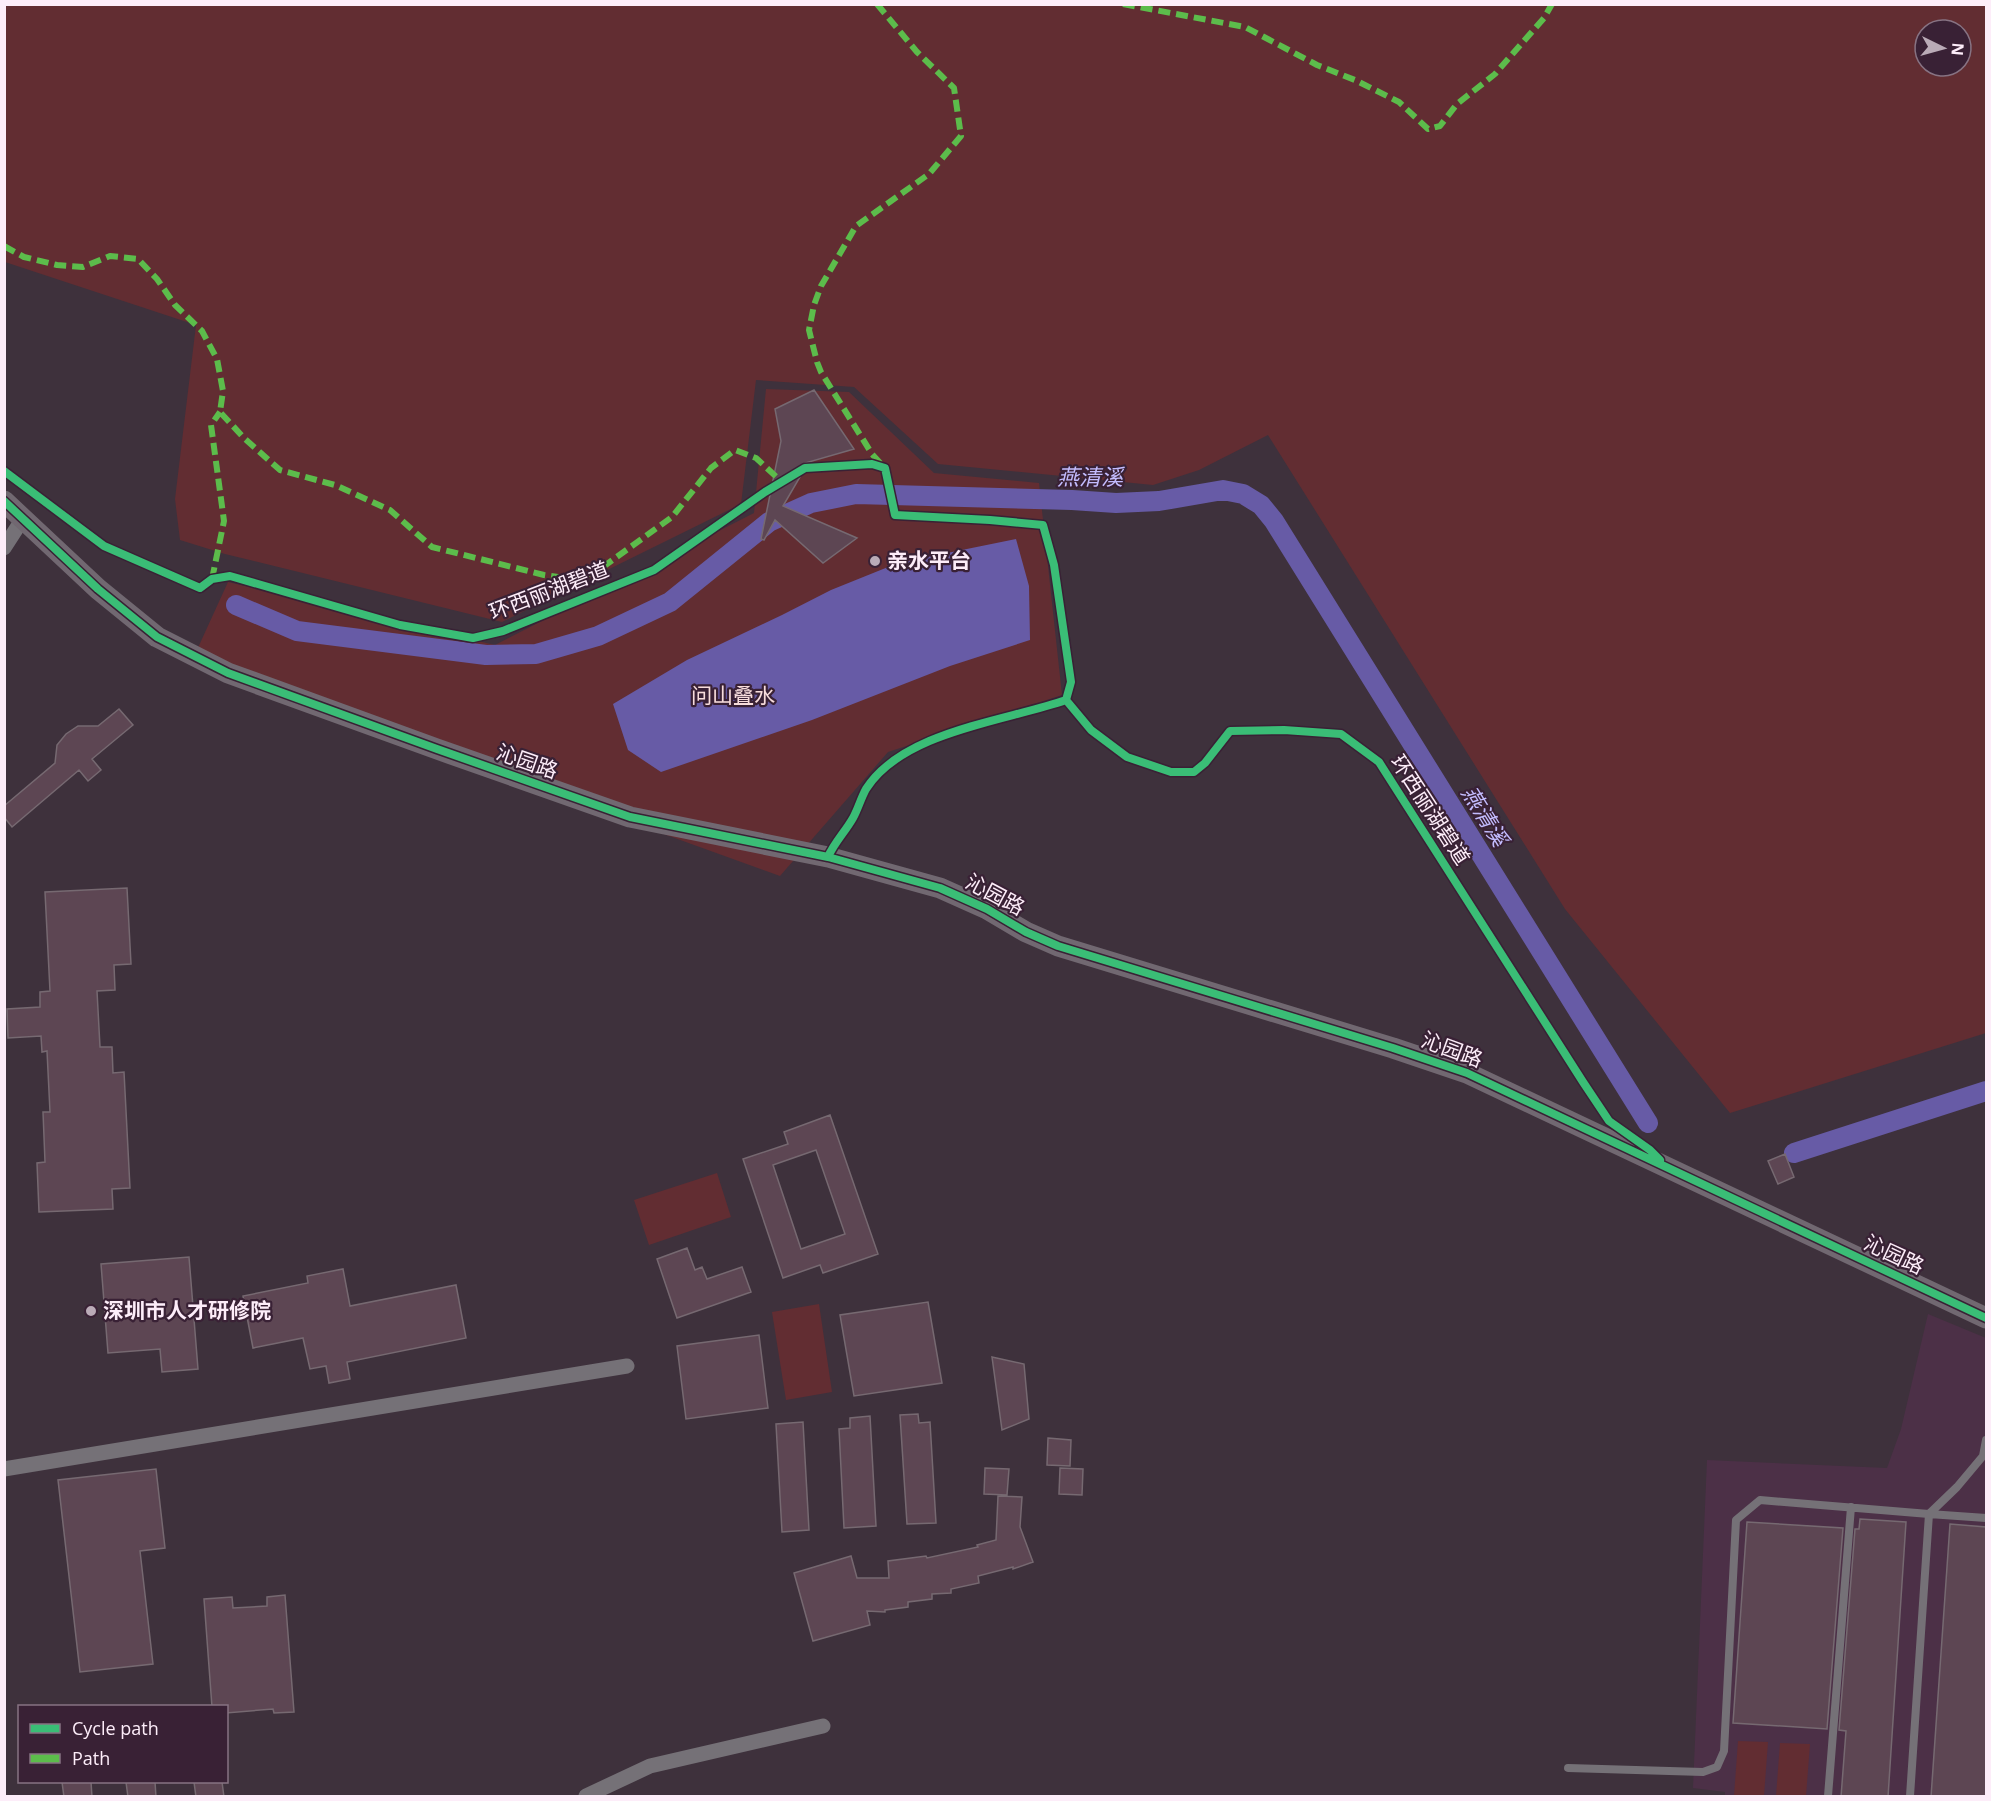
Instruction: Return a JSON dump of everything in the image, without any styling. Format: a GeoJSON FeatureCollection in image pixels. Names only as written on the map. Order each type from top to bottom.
{"type":"FeatureCollection","features":[{"type":"Feature","properties":{"kind":"street","name":"沁园路"},"geometry":{"type":"LineString","coordinates":[[4,501],[24,517],[98,589],[157,637],[228,673],[630,817],[828,857],[940,888],[987,909],[1026,932],[1058,946],[1393,1048],[1467,1073],[1986,1318]]}},
{"type":"Feature","properties":{"kind":"street"},"geometry":{"type":"LineString","coordinates":[[4,548],[24,517]]}},
{"type":"Feature","properties":{"kind":"street"},"geometry":{"type":"LineString","coordinates":[[4,1469],[627,1366]]}},
{"type":"Feature","properties":{"kind":"street"},"geometry":{"type":"LineString","coordinates":[[586,1797],[650,1766],[823,1726]]}},
{"type":"Feature","properties":{"kind":"lane"},"geometry":{"type":"LineString","coordinates":[[1910,1797],[1929,1514],[1985,1458],[1986,1440]]}},
{"type":"Feature","properties":{"kind":"lane"},"geometry":{"type":"LineString","coordinates":[[1568,1768],[1703,1772],[1717,1767],[1724,1752],[1736,1520],[1760,1500],[1986,1518]]}},
{"type":"Feature","properties":{"kind":"lane"},"geometry":{"type":"LineString","coordinates":[[1828,1797],[1851,1507]]}},
{"type":"Feature","properties":{"kind":"shaded area"},"geometry":{"type":"Polygon","coordinates":[[[1016,539],[1029,586],[1030,640],[950,666],[812,720],[661,772],[628,750],[613,704],[687,660],[831,590],[898,563],[1016,539]]]}},
{"type":"Feature","properties":{"kind":"shaded area"},"geometry":{"type":"Polygon","coordinates":[[[1928,1314],[1986,1338],[1986,1796],[1725,1796],[1725,1792],[1693,1788],[1707,1460],[1887,1468],[1901,1429],[1928,1314]]]}},
{"type":"Feature","properties":{"kind":"green space"},"geometry":{"type":"Polygon","coordinates":[[[5,4],[1986,5],[1986,1033],[1730,1113],[1565,909],[1268,435],[1199,470],[1153,485],[938,464],[854,387],[756,380],[741,504],[502,622],[225,554],[180,540],[175,499],[196,325],[5,262],[5,4]]]}},
{"type":"Feature","properties":{"kind":"green space","name":"问山叠水"},"geometry":{"type":"Polygon","coordinates":[[[766,389],[849,392],[934,473],[1039,483],[1062,695],[888,752],[780,876],[191,663],[228,582],[495,645],[754,513],[766,389]]]}},
{"type":"Feature","properties":{"kind":"green space"},"geometry":{"type":"Polygon","coordinates":[[[717,1173],[731,1217],[649,1245],[634,1200],[717,1173]]]}},
{"type":"Feature","properties":{"kind":"green space"},"geometry":{"type":"Polygon","coordinates":[[[819,1304],[832,1392],[786,1400],[772,1312],[819,1304]]]}},
{"type":"Feature","properties":{"kind":"green space"},"geometry":{"type":"Polygon","coordinates":[[[1738,1741],[1768,1742],[1764,1796],[1734,1796],[1738,1741]]]}},
{"type":"Feature","properties":{"kind":"green space"},"geometry":{"type":"Polygon","coordinates":[[[1780,1743],[1810,1744],[1806,1796],[1776,1796],[1780,1743]]]}},
{"type":"Feature","properties":{"kind":"building"},"geometry":{"type":"Polygon","coordinates":[[[814,390],[854,449],[805,463],[800,477],[783,506],[857,538],[823,563],[775,520],[764,540],[761,539],[781,441],[775,409],[814,390]]]}},
{"type":"Feature","properties":{"kind":"building"},"geometry":{"type":"Polygon","coordinates":[[[119,709],[133,725],[92,759],[101,770],[88,781],[79,770],[12,827],[4,817],[4,806],[55,763],[57,745],[66,734],[78,726],[98,726],[119,709]]]}},
{"type":"Feature","properties":{"kind":"building"},"geometry":{"type":"Polygon","coordinates":[[[127,888],[131,964],[114,965],[115,990],[97,991],[100,1047],[112,1047],[113,1073],[124,1072],[130,1188],[112,1189],[113,1209],[39,1212],[37,1163],[45,1162],[43,1112],[50,1112],[47,1051],[42,1052],[41,1036],[8,1038],[7,1009],[40,1007],[40,992],[50,991],[45,892],[127,888]]]}},
{"type":"Feature","properties":{"kind":"building"},"geometry":{"type":"Polygon","coordinates":[[[830,1115],[878,1254],[823,1273],[820,1265],[783,1278],[743,1159],[788,1144],[784,1132],[830,1115]],[[816,1150],[773,1165],[801,1249],[845,1234],[816,1150]]]}},
{"type":"Feature","properties":{"kind":"building"},"geometry":{"type":"Polygon","coordinates":[[[1785,1154],[1794,1177],[1778,1184],[1768,1161],[1785,1154]]]}},
{"type":"Feature","properties":{"kind":"building"},"geometry":{"type":"Polygon","coordinates":[[[687,1248],[695,1270],[702,1267],[707,1279],[742,1267],[751,1292],[677,1318],[657,1259],[687,1248]]]}},
{"type":"Feature","properties":{"kind":"building"},"geometry":{"type":"Polygon","coordinates":[[[189,1257],[198,1369],[162,1372],[160,1349],[108,1353],[101,1264],[189,1257]]]}},
{"type":"Feature","properties":{"kind":"building"},"geometry":{"type":"Polygon","coordinates":[[[343,1269],[350,1306],[456,1285],[466,1338],[347,1362],[350,1379],[329,1383],[326,1366],[310,1369],[303,1338],[253,1348],[243,1296],[308,1283],[307,1276],[343,1269]]]}},
{"type":"Feature","properties":{"kind":"building"},"geometry":{"type":"Polygon","coordinates":[[[928,1302],[942,1383],[854,1396],[840,1315],[928,1302]]]}},
{"type":"Feature","properties":{"kind":"building"},"geometry":{"type":"Polygon","coordinates":[[[759,1335],[768,1408],[686,1419],[677,1346],[759,1335]]]}},
{"type":"Feature","properties":{"kind":"building"},"geometry":{"type":"Polygon","coordinates":[[[992,1357],[1024,1364],[1029,1419],[1002,1430],[992,1357]]]}},
{"type":"Feature","properties":{"kind":"building"},"geometry":{"type":"Polygon","coordinates":[[[918,1414],[919,1423],[930,1422],[936,1523],[907,1524],[900,1415],[918,1414]]]}},
{"type":"Feature","properties":{"kind":"building"},"geometry":{"type":"Polygon","coordinates":[[[870,1416],[876,1526],[844,1528],[839,1429],[850,1428],[850,1418],[870,1416]]]}},
{"type":"Feature","properties":{"kind":"building"},"geometry":{"type":"Polygon","coordinates":[[[803,1422],[809,1530],[782,1532],[776,1424],[803,1422]]]}},
{"type":"Feature","properties":{"kind":"building"},"geometry":{"type":"Polygon","coordinates":[[[1048,1438],[1071,1440],[1070,1466],[1047,1465],[1048,1438]]]}},
{"type":"Feature","properties":{"kind":"building"},"geometry":{"type":"Polygon","coordinates":[[[985,1468],[1009,1469],[1007,1495],[984,1494],[985,1468]]]}},
{"type":"Feature","properties":{"kind":"building"},"geometry":{"type":"Polygon","coordinates":[[[1060,1468],[1083,1469],[1082,1495],[1059,1494],[1060,1468]]]}},
{"type":"Feature","properties":{"kind":"building"},"geometry":{"type":"Polygon","coordinates":[[[156,1469],[165,1548],[140,1551],[153,1664],[80,1672],[58,1480],[156,1469]]]}},
{"type":"Feature","properties":{"kind":"building"},"geometry":{"type":"Polygon","coordinates":[[[998,1496],[1022,1497],[1020,1527],[1033,1562],[1013,1569],[1013,1567],[978,1576],[979,1583],[951,1589],[951,1593],[932,1594],[932,1599],[908,1602],[908,1607],[885,1610],[885,1612],[867,1611],[870,1625],[813,1641],[794,1573],[851,1556],[857,1578],[889,1578],[888,1561],[926,1556],[927,1558],[978,1547],[977,1545],[996,1540],[998,1496]]]}},
{"type":"Feature","properties":{"kind":"building"},"geometry":{"type":"Polygon","coordinates":[[[1860,1519],[1906,1522],[1888,1797],[1841,1797],[1846,1731],[1839,1730],[1855,1529],[1859,1529],[1860,1519]]]}},
{"type":"Feature","properties":{"kind":"building"},"geometry":{"type":"Polygon","coordinates":[[[1747,1522],[1843,1528],[1827,1729],[1733,1723],[1747,1522]]]}},
{"type":"Feature","properties":{"kind":"building"},"geometry":{"type":"Polygon","coordinates":[[[1950,1524],[1986,1527],[1986,1797],[1931,1797],[1950,1524]]]}},
{"type":"Feature","properties":{"kind":"building"},"geometry":{"type":"Polygon","coordinates":[[[285,1595],[294,1712],[274,1713],[273,1709],[228,1713],[228,1705],[212,1705],[204,1599],[232,1597],[233,1608],[267,1606],[267,1597],[285,1595]]]}},
{"type":"Feature","properties":{"kind":"building"},"geometry":{"type":"Polygon","coordinates":[[[62,1783],[91,1783],[92,1797],[64,1797],[62,1783]]]}},
{"type":"Feature","properties":{"kind":"building"},"geometry":{"type":"Polygon","coordinates":[[[126,1783],[155,1783],[156,1797],[128,1797],[126,1783]]]}},
{"type":"Feature","properties":{"kind":"building"},"geometry":{"type":"Polygon","coordinates":[[[194,1783],[222,1783],[224,1797],[196,1797],[194,1783]]]}},
{"type":"Feature","properties":{"kind":"waterway","name":"燕清溪"},"geometry":{"type":"LineString","coordinates":[[236,605],[297,631],[486,655],[536,654],[598,636],[670,602],[769,522],[811,503],[856,494],[1116,503],[1159,501],[1223,490],[1243,494],[1261,505],[1274,521],[1648,1123]]}},
{"type":"Feature","properties":{"kind":"waterway"},"geometry":{"type":"LineString","coordinates":[[1794,1153],[1986,1091]]}},
{"type":"Feature","properties":{"kind":"marked path"},"geometry":{"type":"LineString","coordinates":[[877,4],[917,52],[954,88],[961,136],[929,174],[856,226],[821,286],[814,305],[809,330],[821,372],[872,454],[881,464]]}},
{"type":"Feature","properties":{"kind":"marked path"},"geometry":{"type":"LineString","coordinates":[[1123,4],[1245,27],[1317,65],[1355,80],[1399,102],[1428,129],[1440,126],[1457,104],[1495,74],[1544,18],[1552,4]]}},
{"type":"Feature","properties":{"kind":"marked path"},"geometry":{"type":"LineString","coordinates":[[4,246],[24,257],[57,265],[83,267],[110,256],[138,259],[157,279],[175,305],[202,331],[217,359],[223,391],[220,412],[244,438],[280,470],[335,485],[390,510],[432,547],[544,575],[571,579],[596,572],[672,517],[711,468],[735,450],[756,458],[782,482]]}},
{"type":"Feature","properties":{"kind":"marked path"},"geometry":{"type":"LineString","coordinates":[[212,579],[224,521],[211,425],[220,412]]}},
{"type":"Feature","properties":{"kind":"cycle path","name":"环西丽湖碧道"},"geometry":{"type":"LineString","coordinates":[[4,471],[104,546],[200,588],[212,579],[230,576],[400,625],[473,638],[503,631],[654,570],[765,492],[805,468],[872,464],[885,468],[895,515],[1043,525],[1054,565],[1071,682],[1066,700]]}},
{"type":"Feature","properties":{"kind":"cycle path"},"geometry":{"type":"LineString","coordinates":[[4,501],[98,589],[157,637],[228,673],[630,817],[828,857],[940,888],[987,909],[1026,932],[1058,946],[1393,1048],[1467,1073],[1986,1318]]}},
{"type":"Feature","properties":{"kind":"cycle path","name":"环西丽湖碧道"},"geometry":{"type":"LineString","coordinates":[[1066,700],[1091,730],[1127,757],[1171,772],[1194,772],[1205,763],[1230,731],[1284,730],[1341,734],[1379,762],[1609,1121],[1650,1150],[1660,1160]]}},
{"type":"Feature","properties":{"kind":"cycle path"},"geometry":{"type":"LineString","coordinates":[[828,857],[853,818],[866,789],[883,769],[904,754],[957,731],[1066,700]]}},
{"type":"Feature","properties":{"kind":"place","name":"亲水平台"},"geometry":{"type":"Point","coordinates":[875,561]}},
{"type":"Feature","properties":{"kind":"place","name":"深圳市人才研修院"},"geometry":{"type":"Point","coordinates":[91,1311]}}]}
